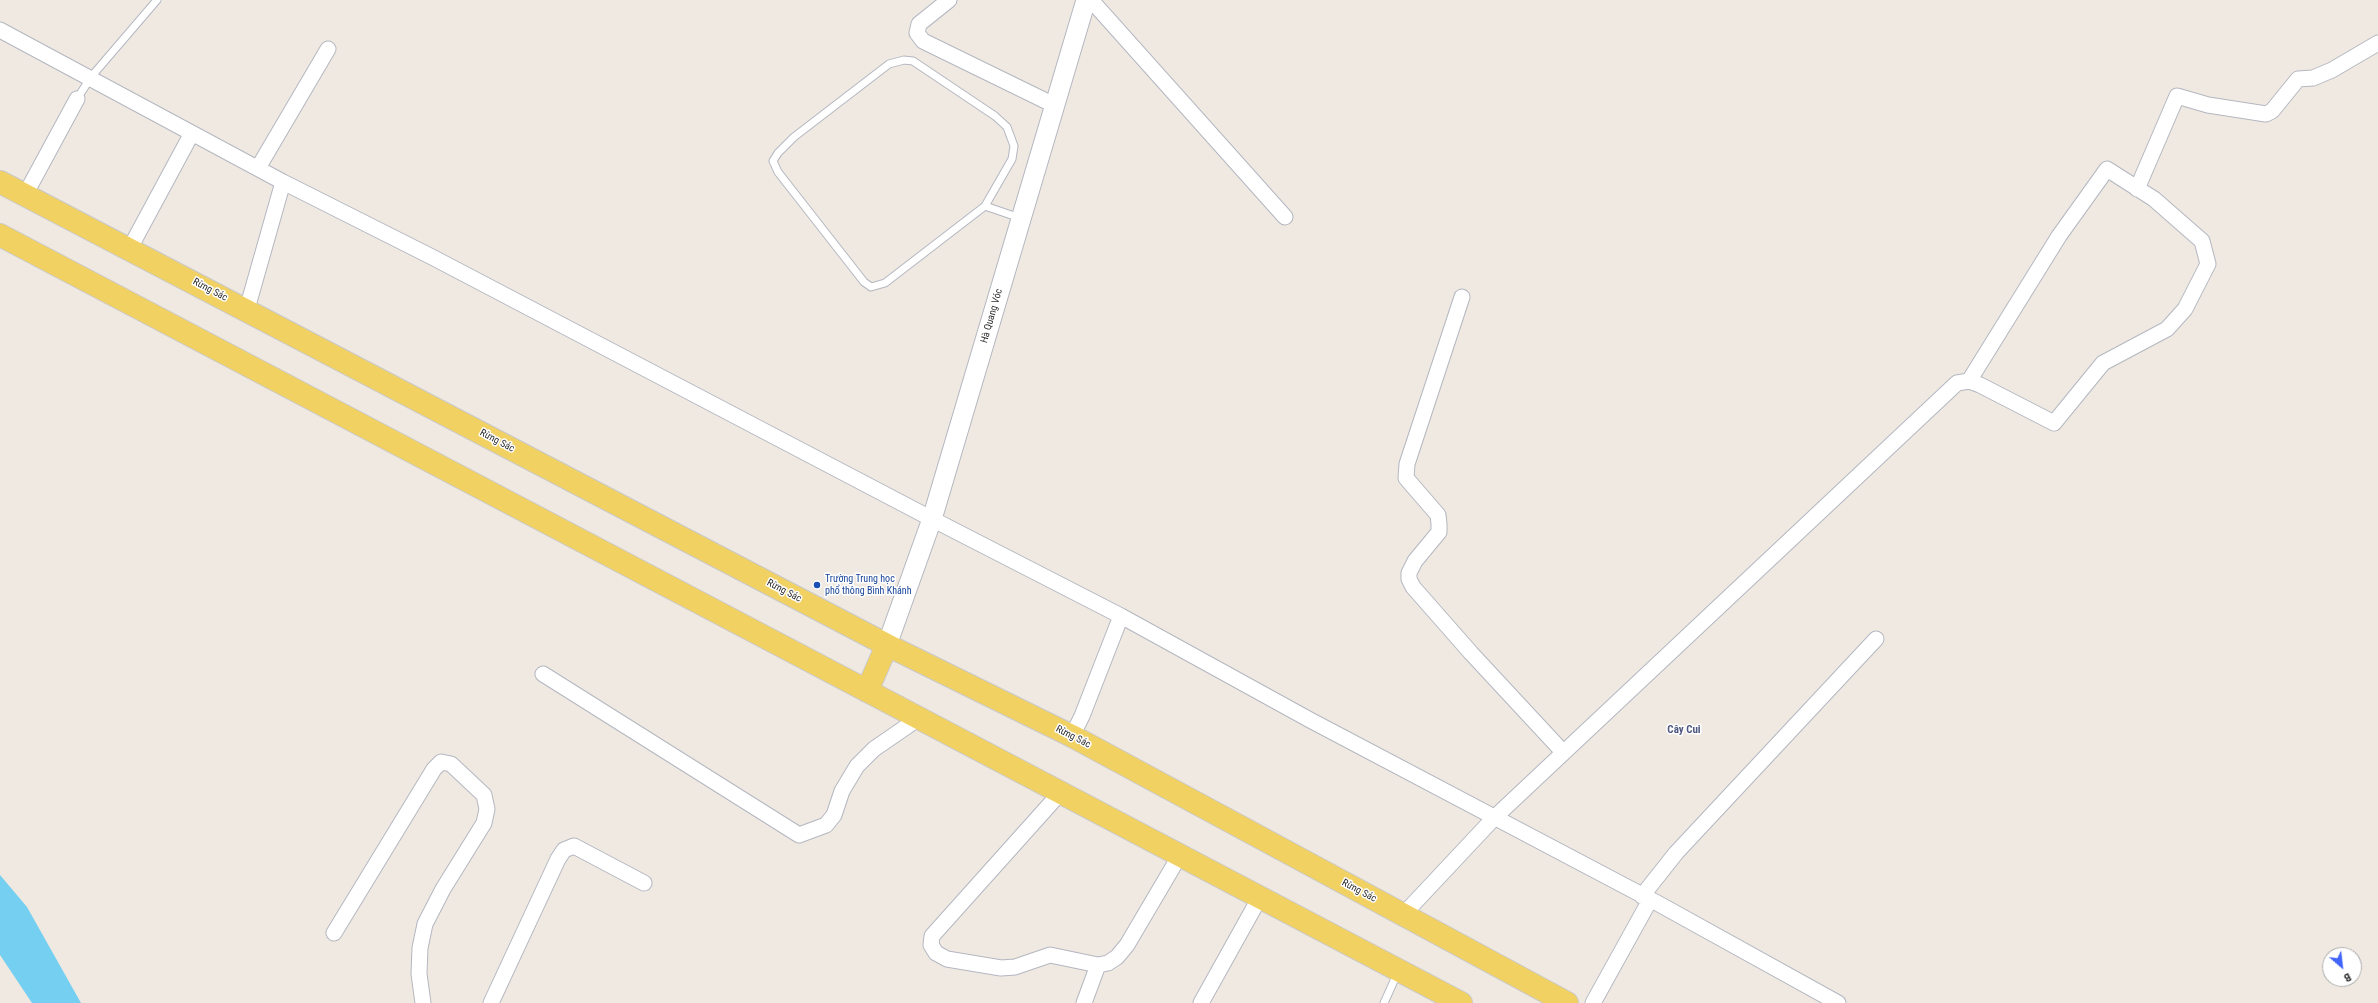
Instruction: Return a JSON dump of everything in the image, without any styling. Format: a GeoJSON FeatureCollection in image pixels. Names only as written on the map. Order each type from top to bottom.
{"type":"FeatureCollection","features":[{"type":"Feature","properties":{"kind":"main road","name":"Rừng Sác"},"geometry":{"type":"LineString","coordinates":[[0,182],[890,638],[1567,1003]]}},
{"type":"Feature","properties":{"kind":"main road"},"geometry":{"type":"LineString","coordinates":[[0,235],[1461,1003]]}},
{"type":"Feature","properties":{"kind":"main road"},"geometry":{"type":"LineString","coordinates":[[867,691],[890,638]]}},
{"type":"Feature","properties":{"kind":"street"},"geometry":{"type":"LineString","coordinates":[[949,0],[919,24],[917,33],[923,40],[1054,105]]}},
{"type":"Feature","properties":{"kind":"street","name":"Hà Quang Vóc"},"geometry":{"type":"LineString","coordinates":[[890,638],[920,549],[932,519],[1020,218],[1086,0]]}},
{"type":"Feature","properties":{"kind":"street"},"geometry":{"type":"LineString","coordinates":[[1091,0],[1285,217]]}},
{"type":"Feature","properties":{"kind":"street"},"geometry":{"type":"LineString","coordinates":[[0,30],[91,77],[283,182],[432,257],[932,519],[1121,616],[1494,818],[1646,898],[1829,1001]]}},
{"type":"Feature","properties":{"kind":"street"},"geometry":{"type":"LineString","coordinates":[[2137,189],[2176,96],[2208,105],[2266,114],[2272,111],[2298,79],[2313,78],[2332,70],[2378,43]]}},
{"type":"Feature","properties":{"kind":"street"},"geometry":{"type":"LineString","coordinates":[[258,168],[328,48]]}},
{"type":"Feature","properties":{"kind":"street"},"geometry":{"type":"LineString","coordinates":[[25,195],[77,99]]}},
{"type":"Feature","properties":{"kind":"street"},"geometry":{"type":"LineString","coordinates":[[130,248],[192,133]]}},
{"type":"Feature","properties":{"kind":"street"},"geometry":{"type":"LineString","coordinates":[[1403,915],[1494,818],[1957,383],[1969,381],[1980,385],[2054,423],[2103,363],[2167,330],[2185,308],[2208,264],[2202,241],[2154,200],[2107,169],[2059,236],[1969,381]]}},
{"type":"Feature","properties":{"kind":"street"},"geometry":{"type":"LineString","coordinates":[[246,309],[274,208],[283,182]]}},
{"type":"Feature","properties":{"kind":"street"},"geometry":{"type":"LineString","coordinates":[[1462,297],[1406,464],[1406,478],[1438,515],[1439,524],[1439,532],[1415,561],[1409,573],[1409,579],[1413,587],[1471,653],[1563,752]]}},
{"type":"Feature","properties":{"kind":"street"},"geometry":{"type":"LineString","coordinates":[[1072,736],[1082,716],[1121,616]]}},
{"type":"Feature","properties":{"kind":"street"},"geometry":{"type":"LineString","coordinates":[[1595,999],[1638,921],[1646,898],[1676,853],[1876,639]]}},
{"type":"Feature","properties":{"kind":"street"},"geometry":{"type":"LineString","coordinates":[[543,674],[799,835],[826,825],[834,815],[842,791],[857,766],[874,749],[919,718]]}},
{"type":"Feature","properties":{"kind":"street"},"geometry":{"type":"LineString","coordinates":[[334,933],[434,769],[441,762],[451,764],[484,795],[487,809],[484,823],[442,889],[425,924],[419,974],[423,1003]]}},
{"type":"Feature","properties":{"kind":"street"},"geometry":{"type":"LineString","coordinates":[[1061,792],[932,936],[931,945],[936,953],[947,959],[1002,968],[1015,967],[1050,955],[1098,965],[1108,962],[1117,957],[1127,945],[1180,855]]}},
{"type":"Feature","properties":{"kind":"street"},"geometry":{"type":"LineString","coordinates":[[491,1003],[558,859],[564,850],[574,846],[644,883]]}},
{"type":"Feature","properties":{"kind":"street"},"geometry":{"type":"LineString","coordinates":[[1202,1003],[1260,897]]}},
{"type":"Feature","properties":{"kind":"street"},"geometry":{"type":"LineString","coordinates":[[1084,1003],[1098,965]]}},
{"type":"Feature","properties":{"kind":"lane"},"geometry":{"type":"LineString","coordinates":[[77,99],[91,77],[157,0]]}},
{"type":"Feature","properties":{"kind":"lane"},"geometry":{"type":"LineString","coordinates":[[904,60],[913,61],[995,116],[1007,127],[1014,146],[1012,159],[985,206],[885,282],[871,287],[864,282],[778,172],[773,161],[778,153],[794,137],[889,64],[904,60]]}},
{"type":"Feature","properties":{"kind":"lane"},"geometry":{"type":"LineString","coordinates":[[985,206],[1020,218]]}},
{"type":"Feature","properties":{"kind":"lane"},"geometry":{"type":"LineString","coordinates":[[1384,1003],[1399,970]]}},
{"type":"Feature","properties":{"kind":"water"},"geometry":{"type":"Polygon","coordinates":[[[0,875],[27,907],[81,1003],[32,1003],[0,955],[0,875]]]}},
{"type":"Feature","properties":{"kind":"place","name":"Trường Trung học phổ thông Bình Khánh"},"geometry":{"type":"Point","coordinates":[817,585]}},
{"type":"Feature","properties":{"kind":"district","name":"Cây Cui"},"geometry":{"type":"Point","coordinates":[1684,730]}}]}
